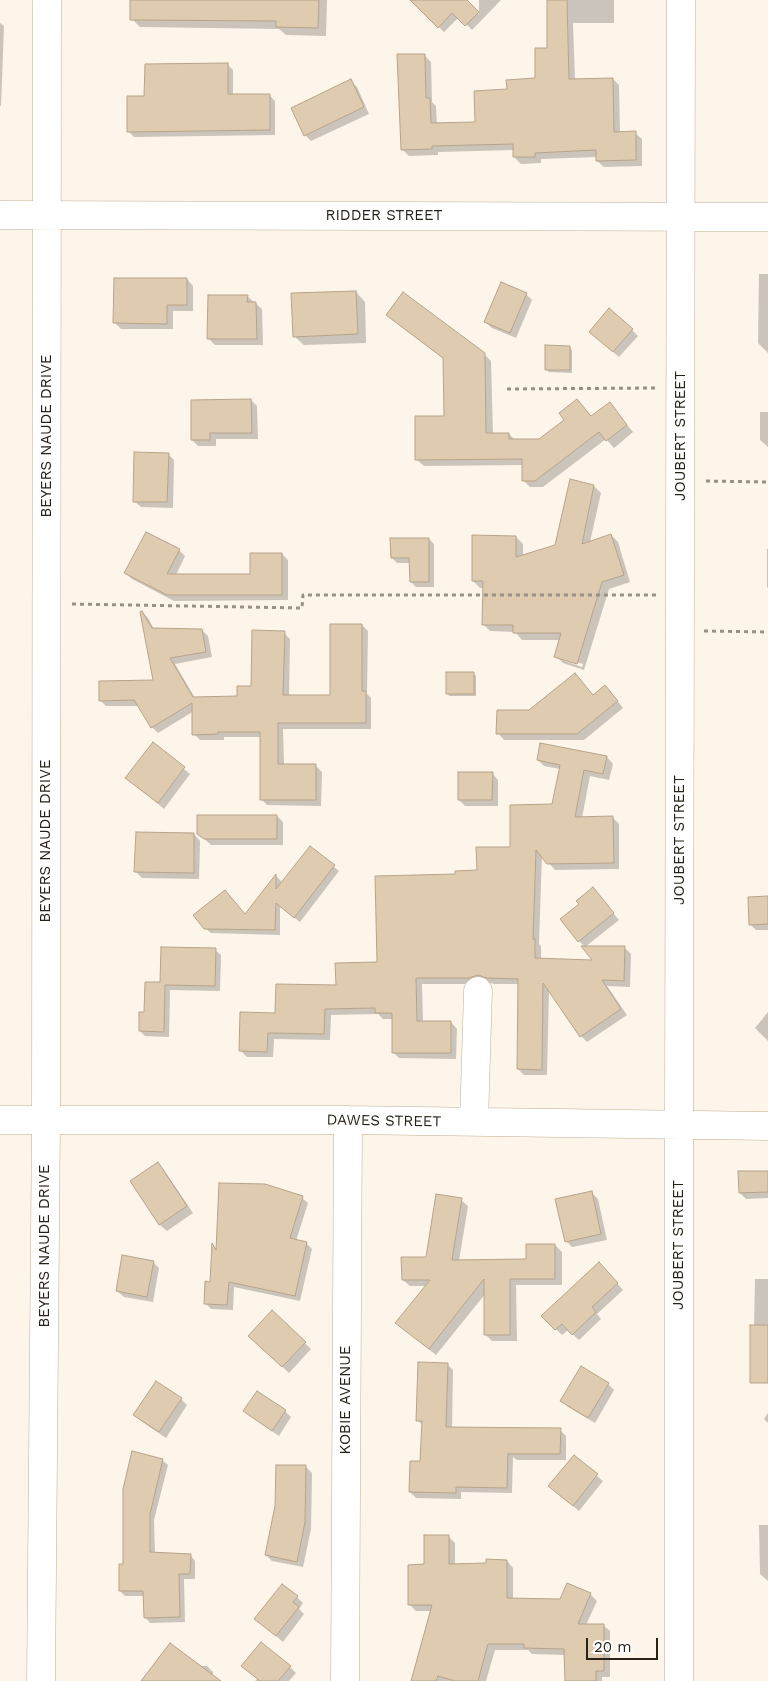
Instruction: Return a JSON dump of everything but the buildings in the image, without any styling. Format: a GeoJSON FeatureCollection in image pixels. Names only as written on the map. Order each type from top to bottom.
{"type":"FeatureCollection","features":[{"type":"Feature","properties":{"kind":"street","name":"BEYERS NAUDE DRIVE"},"geometry":{"type":"LineString","coordinates":[[41,1681],[46,1121],[47,0]]}},
{"type":"Feature","properties":{"kind":"street","name":"JOUBERT STREET"},"geometry":{"type":"LineString","coordinates":[[679,1681],[681,0]]}},
{"type":"Feature","properties":{"kind":"street","name":"RIDDER STREET"},"geometry":{"type":"LineString","coordinates":[[0,215],[768,216]]}},
{"type":"Feature","properties":{"kind":"street"},"geometry":{"type":"LineString","coordinates":[[474,1122],[478,991]]}},
{"type":"Feature","properties":{"kind":"street","name":"DAWES STREET"},"geometry":{"type":"LineString","coordinates":[[0,1120],[348,1120],[768,1126]]}},
{"type":"Feature","properties":{"kind":"street","name":"KOBIE AVENUE"},"geometry":{"type":"LineString","coordinates":[[345,1681],[348,1120]]}},
{"type":"Feature","properties":{"kind":"path"},"geometry":{"type":"LineString","coordinates":[[507,389],[681,388]]}},
{"type":"Feature","properties":{"kind":"path"},"geometry":{"type":"LineString","coordinates":[[681,481],[768,482]]}},
{"type":"Feature","properties":{"kind":"path"},"geometry":{"type":"LineString","coordinates":[[46,604],[302,608],[303,595],[681,594]]}},
{"type":"Feature","properties":{"kind":"path"},"geometry":{"type":"LineString","coordinates":[[681,630],[768,632]]}}]}
